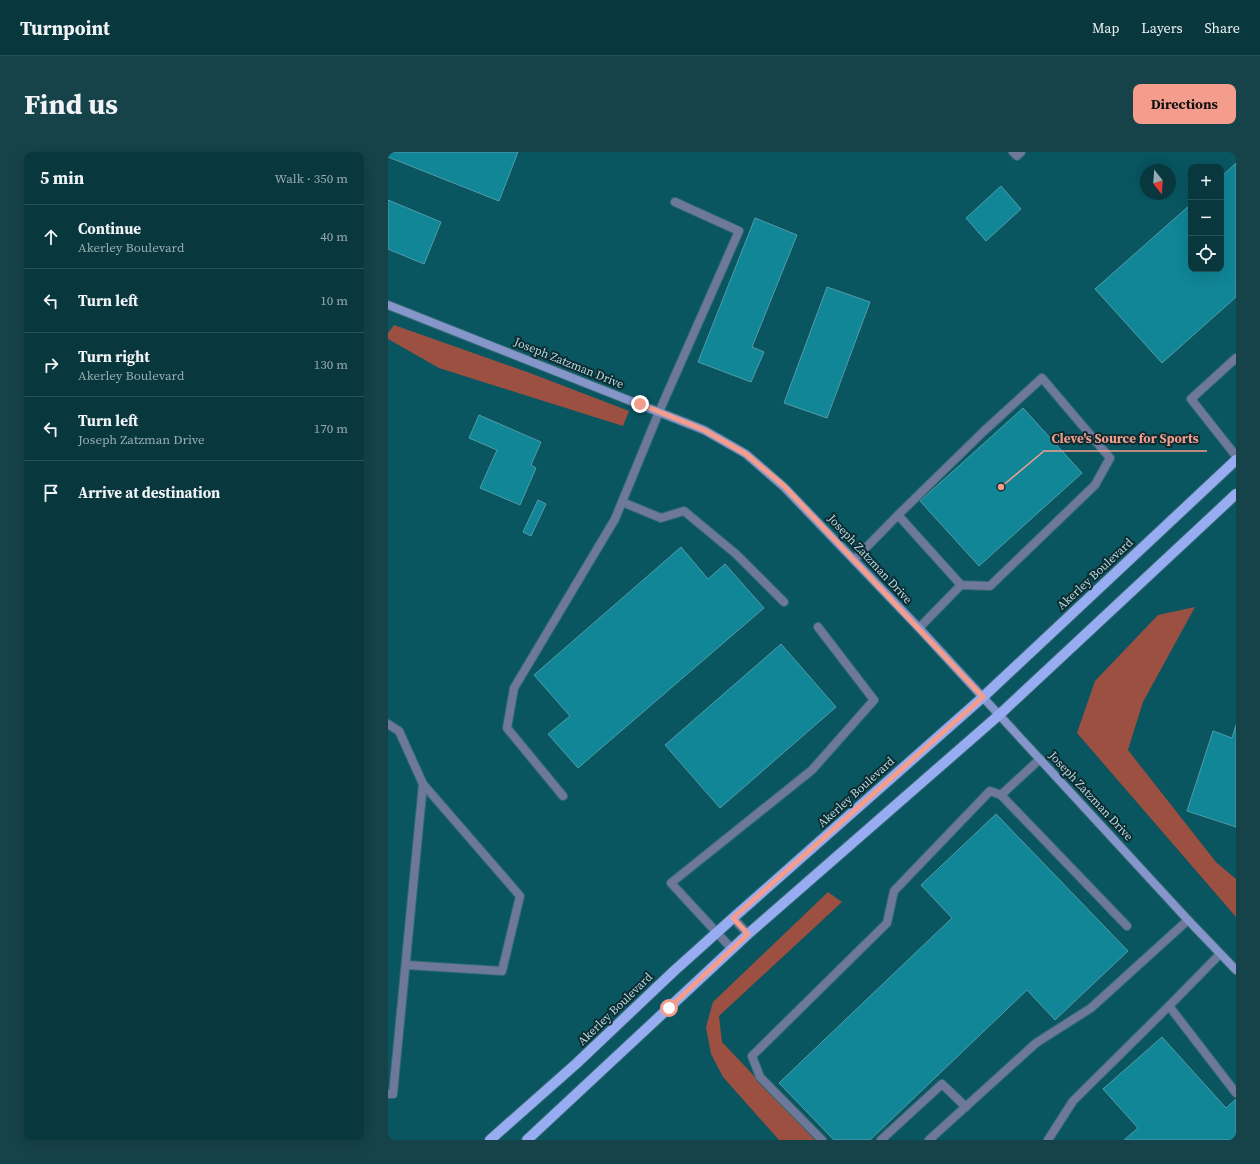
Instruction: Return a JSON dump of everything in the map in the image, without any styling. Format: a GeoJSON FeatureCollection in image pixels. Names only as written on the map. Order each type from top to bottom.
{"type":"FeatureCollection","features":[{"type":"Feature","properties":{"kind":"main road","name":"Akerley Boulevard"},"geometry":{"type":"LineString","coordinates":[[490,1140],[577,1063],[716,933],[983,697],[1236,460]]}},
{"type":"Feature","properties":{"kind":"main road"},"geometry":{"type":"LineString","coordinates":[[527,1140],[748,934],[999,715],[1236,494]]}},
{"type":"Feature","properties":{"kind":"street","name":"Joseph Zatzman Drive"},"geometry":{"type":"LineString","coordinates":[[388,305],[704,430],[746,454],[784,486],[983,697],[1188,920],[1236,970]]}},
{"type":"Feature","properties":{"kind":"lane"},"geometry":{"type":"LineString","coordinates":[[1013,152],[1017,156],[1021,152]]}},
{"type":"Feature","properties":{"kind":"lane"},"geometry":{"type":"LineString","coordinates":[[563,796],[507,728],[514,688],[615,519],[659,412],[739,231],[675,202]]}},
{"type":"Feature","properties":{"kind":"lane"},"geometry":{"type":"LineString","coordinates":[[1236,358],[1191,399],[1236,456]]}},
{"type":"Feature","properties":{"kind":"lane"},"geometry":{"type":"LineString","coordinates":[[854,560],[898,515],[984,431],[1042,378],[1110,458],[1095,485],[990,586],[961,585],[898,515]]}},
{"type":"Feature","properties":{"kind":"lane"},"geometry":{"type":"LineString","coordinates":[[622,502],[661,518],[684,511],[736,554],[784,602]]}},
{"type":"Feature","properties":{"kind":"lane"},"geometry":{"type":"LineString","coordinates":[[918,628],[961,585]]}},
{"type":"Feature","properties":{"kind":"lane"},"geometry":{"type":"LineString","coordinates":[[732,949],[671,884],[812,770],[874,700],[818,627]]}},
{"type":"Feature","properties":{"kind":"lane"},"geometry":{"type":"LineString","coordinates":[[388,724],[400,731],[423,784],[520,896],[502,970],[406,965]]}},
{"type":"Feature","properties":{"kind":"lane"},"geometry":{"type":"LineString","coordinates":[[1001,795],[1040,759]]}},
{"type":"Feature","properties":{"kind":"lane"},"geometry":{"type":"LineString","coordinates":[[388,1102],[406,965],[423,784]]}},
{"type":"Feature","properties":{"kind":"lane"},"geometry":{"type":"LineString","coordinates":[[822,1140],[760,1076],[752,1056],[887,923],[894,891],[990,791],[1001,795],[1127,926]]}},
{"type":"Feature","properties":{"kind":"lane"},"geometry":{"type":"LineString","coordinates":[[733,918],[748,934]]}},
{"type":"Feature","properties":{"kind":"lane"},"geometry":{"type":"LineString","coordinates":[[929,1140],[1036,1043],[1091,1008],[1188,920]]}},
{"type":"Feature","properties":{"kind":"lane"},"geometry":{"type":"LineString","coordinates":[[1048,1140],[1073,1101],[1220,954]]}},
{"type":"Feature","properties":{"kind":"lane"},"geometry":{"type":"LineString","coordinates":[[1169,1006],[1236,1093]]}},
{"type":"Feature","properties":{"kind":"lane"},"geometry":{"type":"LineString","coordinates":[[881,1140],[942,1084],[966,1107]]}},
{"type":"Feature","properties":{"kind":"shaded area"},"geometry":{"type":"Polygon","coordinates":[[[388,152],[1236,152],[1236,879],[1216,862],[1128,750],[1143,702],[1194,607],[1077,733],[1236,917],[1236,1140],[815,1140],[722,1042],[719,1016],[842,902],[713,1002],[723,1077],[779,1140],[388,1140],[388,152]]]}},
{"type":"Feature","properties":{"kind":"shaded area"},"geometry":{"type":"Polygon","coordinates":[[[394,325],[530,373],[629,411],[623,426],[439,368],[388,339],[388,333],[394,325]]]}},
{"type":"Feature","properties":{"kind":"shaded area"},"geometry":{"type":"Polygon","coordinates":[[[1195,607],[1143,702],[1128,750],[1216,862],[1236,879],[1236,917],[1077,733],[1095,681],[1158,615],[1195,607]]]}},
{"type":"Feature","properties":{"kind":"shaded area"},"geometry":{"type":"Polygon","coordinates":[[[828,892],[842,902],[719,1016],[722,1042],[815,1140],[779,1140],[723,1077],[711,1054],[706,1027],[713,1002],[828,892]]]}},
{"type":"Feature","properties":{"kind":"building"},"geometry":{"type":"Polygon","coordinates":[[[388,152],[518,152],[499,201],[388,157],[388,152]]]}},
{"type":"Feature","properties":{"kind":"building"},"geometry":{"type":"Polygon","coordinates":[[[1236,163],[1236,297],[1162,363],[1095,289],[1188,207],[1188,272],[1224,272],[1224,174],[1236,163]]]}},
{"type":"Feature","properties":{"kind":"building"},"geometry":{"type":"Polygon","coordinates":[[[1001,186],[1021,209],[986,241],[966,218],[1001,186]]]}},
{"type":"Feature","properties":{"kind":"building"},"geometry":{"type":"Polygon","coordinates":[[[388,200],[441,222],[424,264],[388,249],[388,200]]]}},
{"type":"Feature","properties":{"kind":"building"},"geometry":{"type":"Polygon","coordinates":[[[755,218],[797,235],[752,347],[764,352],[751,382],[698,362],[755,218]]]}},
{"type":"Feature","properties":{"kind":"building"},"geometry":{"type":"Polygon","coordinates":[[[827,287],[870,302],[827,418],[784,403],[827,287]]]}},
{"type":"Feature","properties":{"kind":"building"},"geometry":{"type":"Polygon","coordinates":[[[1023,408],[1082,473],[979,566],[920,501],[1023,408]]]}},
{"type":"Feature","properties":{"kind":"building"},"geometry":{"type":"Polygon","coordinates":[[[479,415],[541,442],[531,465],[536,468],[520,505],[480,488],[497,450],[469,438],[479,415]]]}},
{"type":"Feature","properties":{"kind":"building"},"geometry":{"type":"Polygon","coordinates":[[[538,500],[546,504],[531,536],[523,532],[538,500]]]}},
{"type":"Feature","properties":{"kind":"building"},"geometry":{"type":"Polygon","coordinates":[[[681,547],[708,579],[725,564],[764,608],[578,768],[548,734],[570,716],[534,675],[681,547]]]}},
{"type":"Feature","properties":{"kind":"building"},"geometry":{"type":"Polygon","coordinates":[[[781,644],[836,707],[720,808],[665,745],[781,644]]]}},
{"type":"Feature","properties":{"kind":"building"},"geometry":{"type":"Polygon","coordinates":[[[1236,725],[1236,827],[1187,811],[1213,731],[1232,738],[1236,725]]]}},
{"type":"Feature","properties":{"kind":"building"},"geometry":{"type":"Polygon","coordinates":[[[996,814],[1128,951],[1055,1020],[1027,990],[870,1140],[834,1140],[779,1083],[952,918],[921,885],[996,814]]]}},
{"type":"Feature","properties":{"kind":"building"},"geometry":{"type":"Polygon","coordinates":[[[1162,1037],[1226,1108],[1236,1099],[1236,1140],[1124,1140],[1138,1128],[1103,1089],[1162,1037]]]}},
{"type":"Feature","properties":{"kind":"place","name":"Cleve's Source for Sports"},"geometry":{"type":"Point","coordinates":[1001,487]}},
{"type":"Feature","properties":{"kind":"route"},"geometry":{"type":"LineString","coordinates":[[640,404],[704,430],[746,454],[784,486],[983,697],[733,918],[748,934],[669,1008]]}}]}
